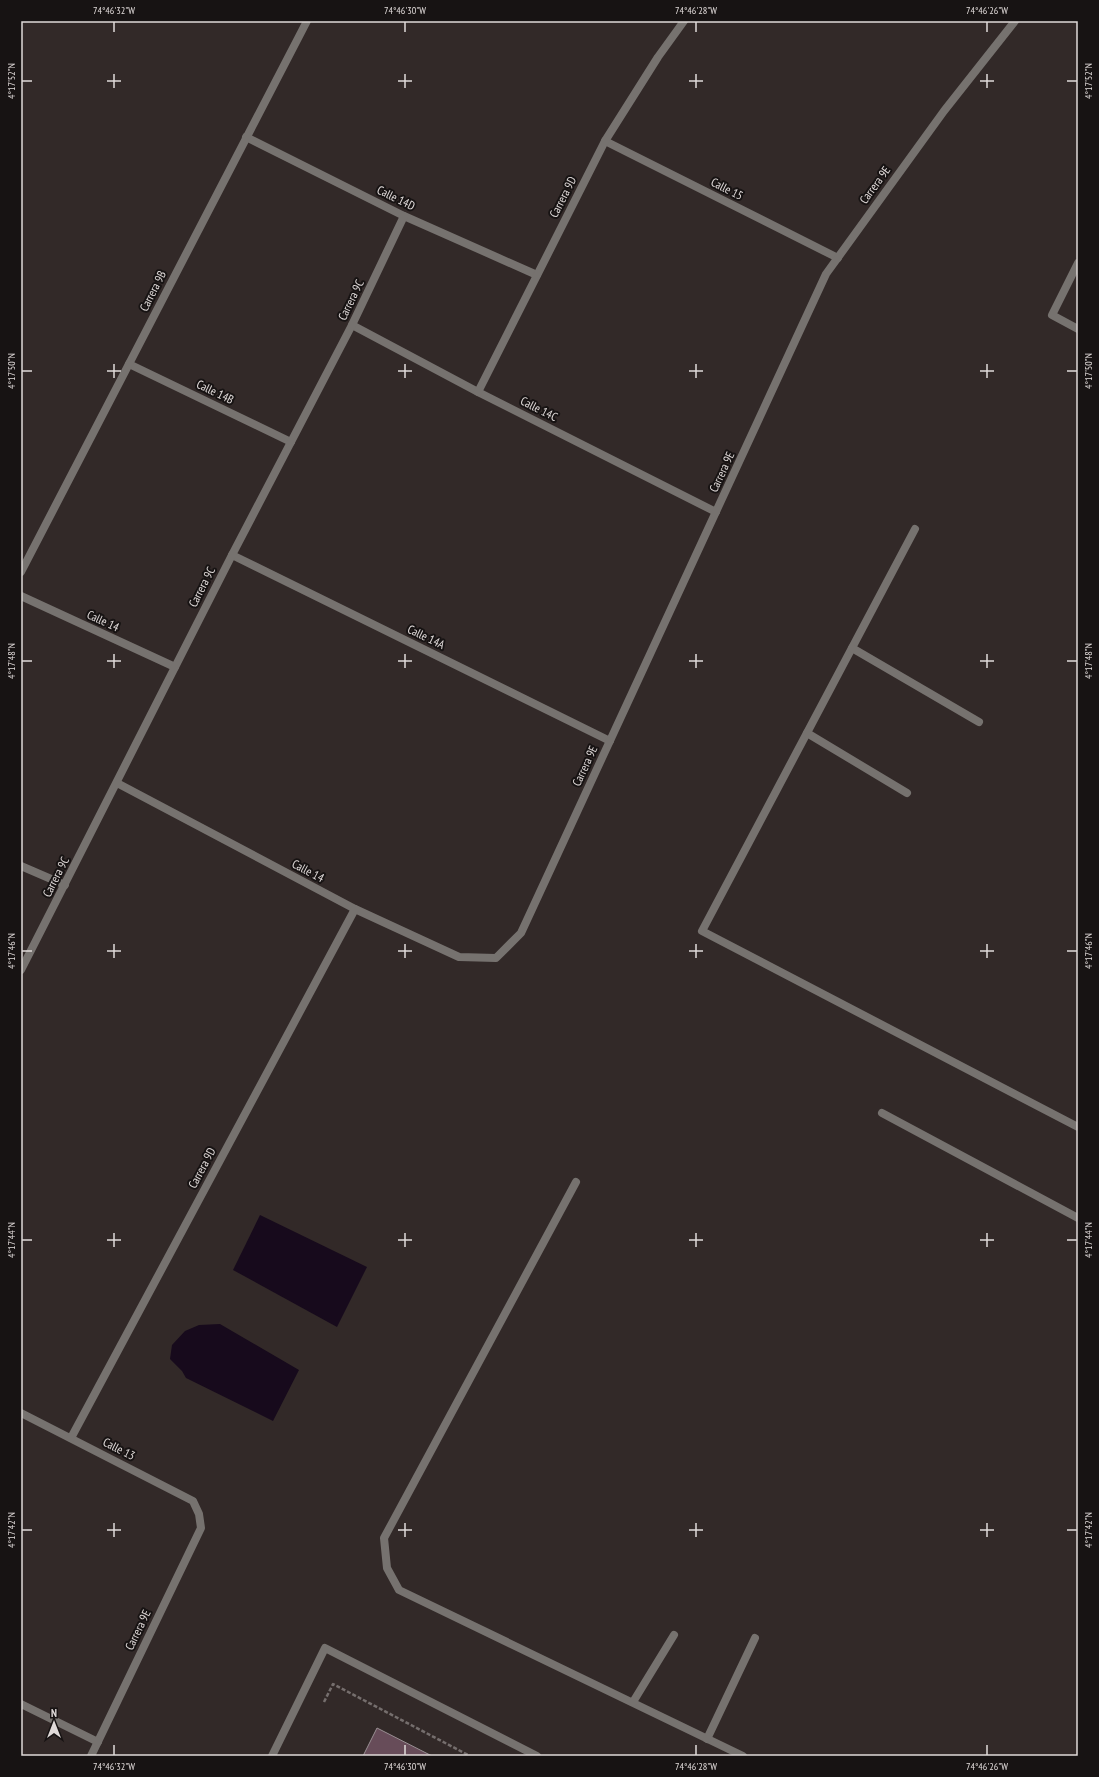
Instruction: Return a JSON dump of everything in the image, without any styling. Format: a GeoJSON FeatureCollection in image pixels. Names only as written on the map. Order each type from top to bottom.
{"type":"FeatureCollection","features":[{"type":"Feature","properties":{"kind":"street","name":"Carrera 9B"},"geometry":{"type":"LineString","coordinates":[[21,572],[307,21]]}},
{"type":"Feature","properties":{"kind":"street","name":"Carrera 9D"},"geometry":{"type":"LineString","coordinates":[[478,392],[605,141],[658,57],[684,21]]}},
{"type":"Feature","properties":{"kind":"street","name":"Carrera 9E"},"geometry":{"type":"LineString","coordinates":[[496,958],[521,933],[826,274],[944,111],[1015,21]]}},
{"type":"Feature","properties":{"kind":"street","name":"Calle 14D"},"geometry":{"type":"LineString","coordinates":[[246,137],[404,216],[537,275]]}},
{"type":"Feature","properties":{"kind":"street","name":"Calle 15"},"geometry":{"type":"LineString","coordinates":[[605,141],[838,258]]}},
{"type":"Feature","properties":{"kind":"street","name":"Carrera 9C"},"geometry":{"type":"LineString","coordinates":[[21,970],[232,555],[352,325],[404,216]]}},
{"type":"Feature","properties":{"kind":"street"},"geometry":{"type":"LineString","coordinates":[[1078,263],[1052,315],[1078,329]]}},
{"type":"Feature","properties":{"kind":"street","name":"Calle 14C"},"geometry":{"type":"LineString","coordinates":[[352,325],[478,392],[716,512]]}},
{"type":"Feature","properties":{"kind":"street","name":"Calle 14B"},"geometry":{"type":"LineString","coordinates":[[129,364],[291,442]]}},
{"type":"Feature","properties":{"kind":"street"},"geometry":{"type":"LineString","coordinates":[[915,529],[702,931],[1078,1128]]}},
{"type":"Feature","properties":{"kind":"street","name":"Calle 14A"},"geometry":{"type":"LineString","coordinates":[[232,555],[610,741]]}},
{"type":"Feature","properties":{"kind":"street","name":"Calle 14"},"geometry":{"type":"LineString","coordinates":[[21,596],[175,667]]}},
{"type":"Feature","properties":{"kind":"street"},"geometry":{"type":"LineString","coordinates":[[852,648],[979,722]]}},
{"type":"Feature","properties":{"kind":"street"},"geometry":{"type":"LineString","coordinates":[[807,732],[907,793]]}},
{"type":"Feature","properties":{"kind":"street","name":"Calle 14"},"geometry":{"type":"LineString","coordinates":[[117,783],[355,909],[459,957],[496,958]]}},
{"type":"Feature","properties":{"kind":"street"},"geometry":{"type":"LineString","coordinates":[[21,866],[64,885]]}},
{"type":"Feature","properties":{"kind":"street","name":"Carrera 9D"},"geometry":{"type":"LineString","coordinates":[[71,1438],[355,909]]}},
{"type":"Feature","properties":{"kind":"street"},"geometry":{"type":"LineString","coordinates":[[882,1113],[1078,1218]]}},
{"type":"Feature","properties":{"kind":"street"},"geometry":{"type":"LineString","coordinates":[[576,1182],[384,1538],[387,1568],[399,1590],[744,1756]]}},
{"type":"Feature","properties":{"kind":"street","name":"Calle 13"},"geometry":{"type":"LineString","coordinates":[[21,1413],[193,1501],[199,1514]]}},
{"type":"Feature","properties":{"kind":"street","name":"Carrera 9E"},"geometry":{"type":"LineString","coordinates":[[91,1756],[201,1528],[199,1514]]}},
{"type":"Feature","properties":{"kind":"street"},"geometry":{"type":"LineString","coordinates":[[633,1702],[674,1635]]}},
{"type":"Feature","properties":{"kind":"street"},"geometry":{"type":"LineString","coordinates":[[707,1739],[755,1638]]}},
{"type":"Feature","properties":{"kind":"street"},"geometry":{"type":"LineString","coordinates":[[272,1756],[325,1648],[537,1756]]}},
{"type":"Feature","properties":{"kind":"street"},"geometry":{"type":"LineString","coordinates":[[21,1704],[98,1742]]}},
{"type":"Feature","properties":{"kind":"path"},"geometry":{"type":"LineString","coordinates":[[323,1704],[333,1684],[470,1756]]}},
{"type":"Feature","properties":{"kind":"shaded area"},"geometry":{"type":"Polygon","coordinates":[[[260,1215],[367,1267],[337,1327],[233,1270],[260,1215]]]}},
{"type":"Feature","properties":{"kind":"shaded area"},"geometry":{"type":"Polygon","coordinates":[[[220,1324],[299,1370],[273,1421],[186,1378],[182,1371],[170,1359],[172,1345],[185,1331],[199,1325],[220,1324]]]}},
{"type":"Feature","properties":{"kind":"building"},"geometry":{"type":"Polygon","coordinates":[[[377,1728],[432,1756],[363,1756],[377,1728]]]}}]}
